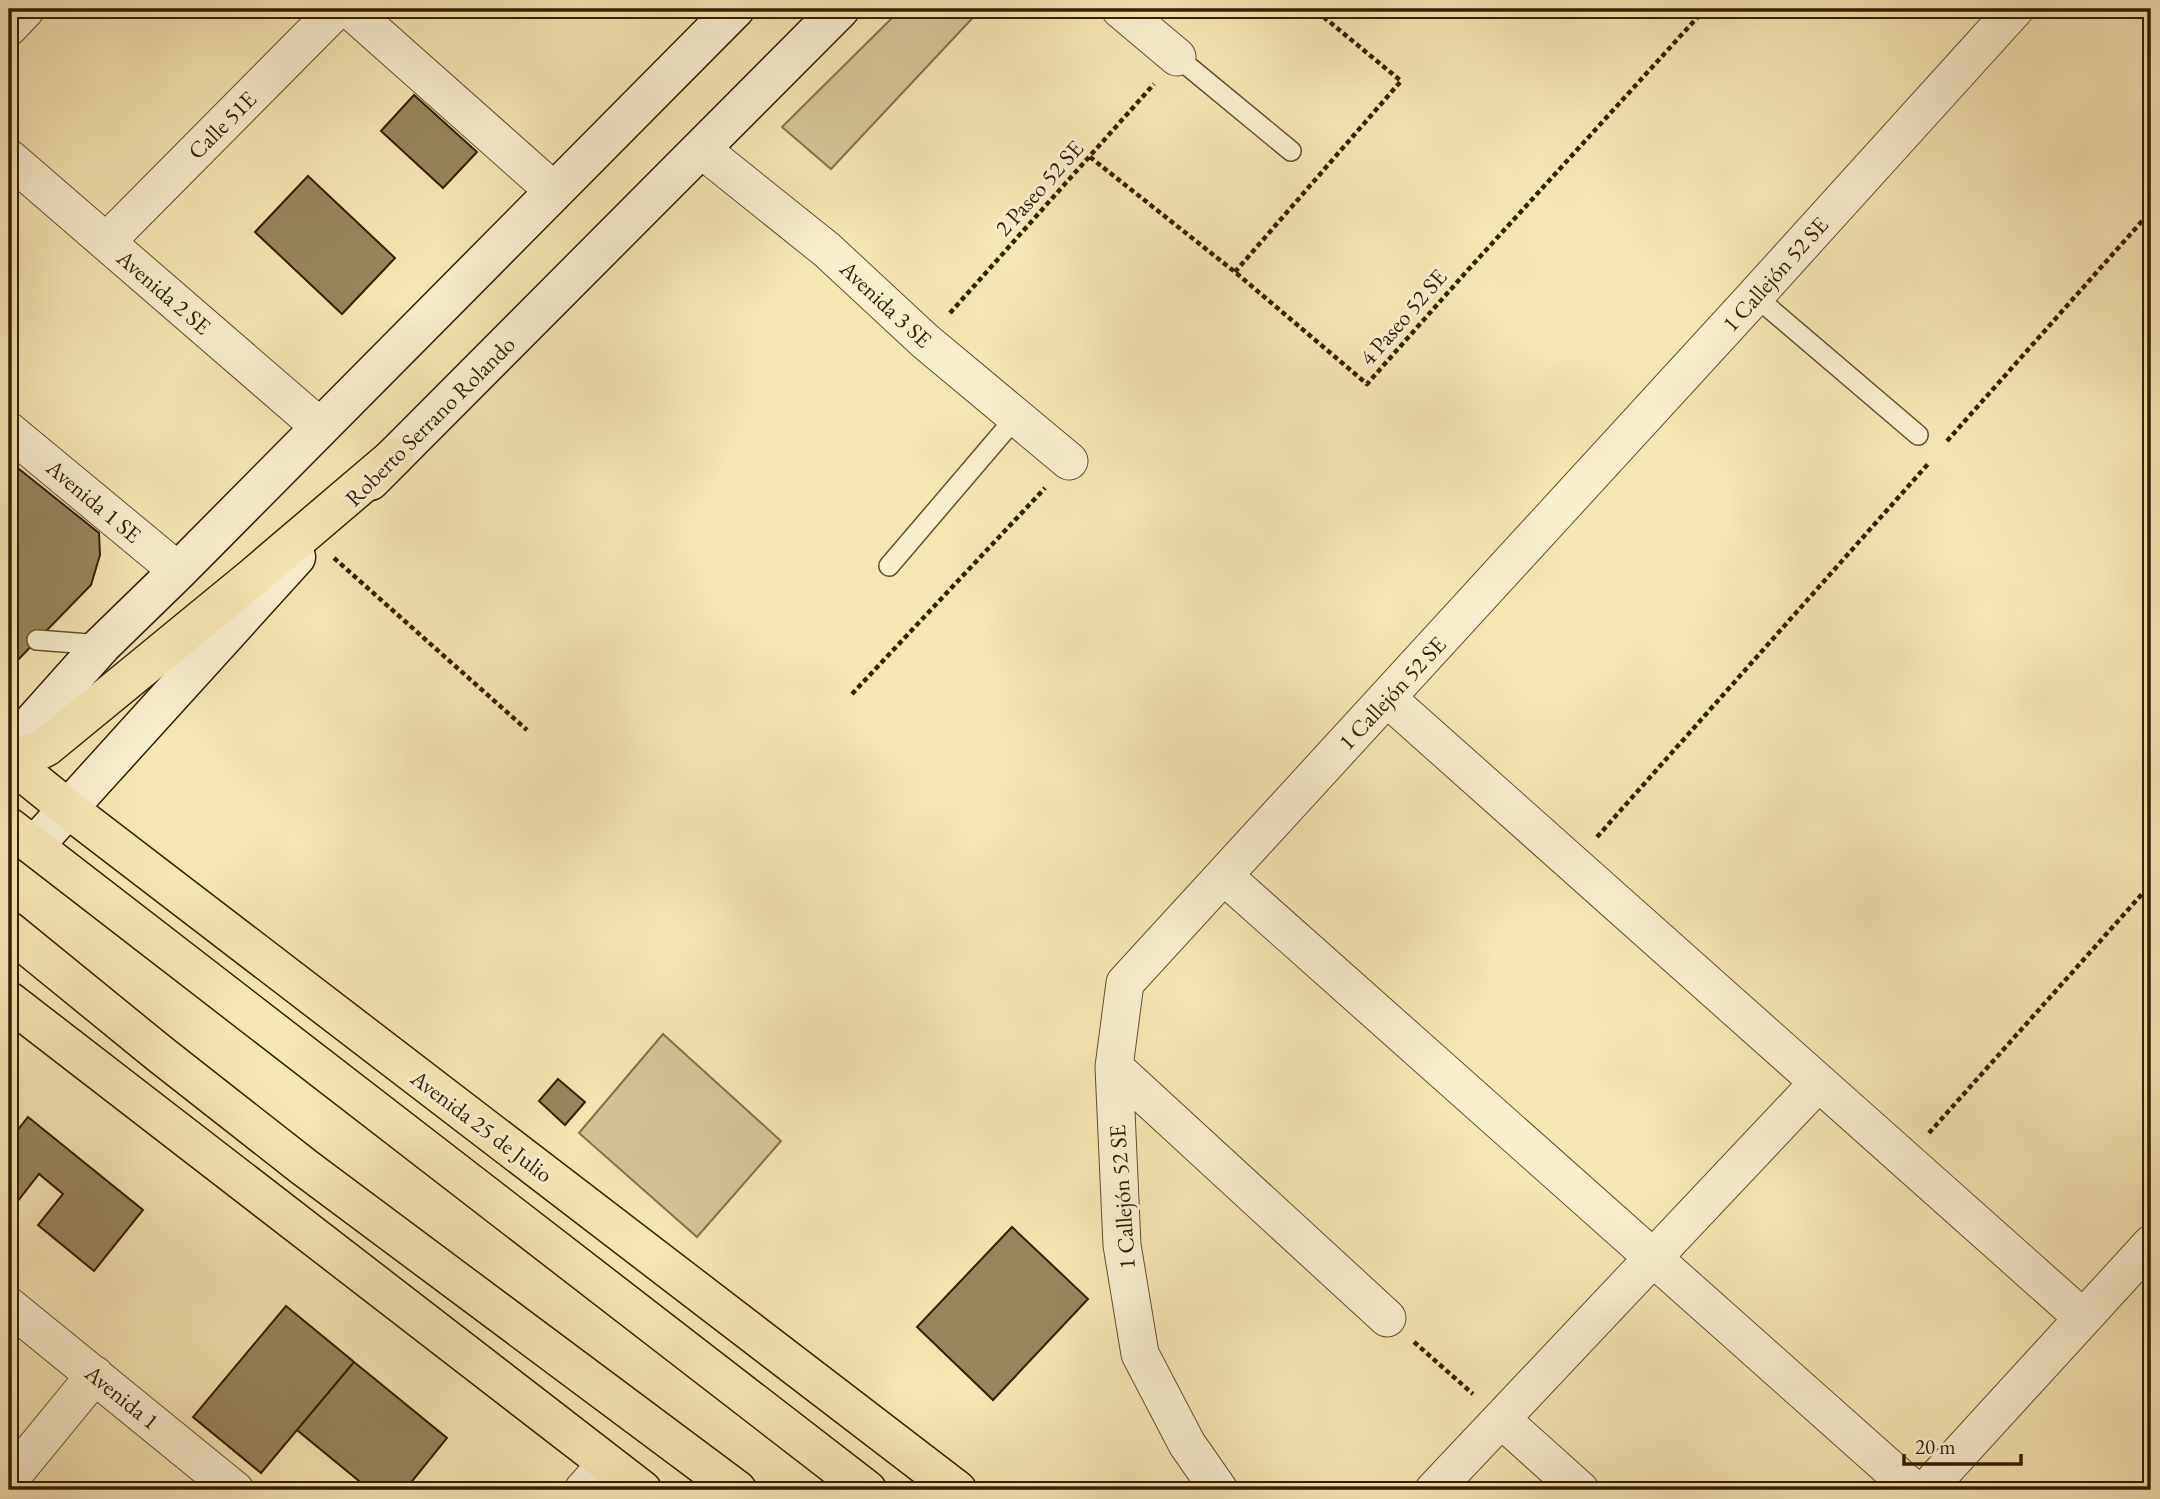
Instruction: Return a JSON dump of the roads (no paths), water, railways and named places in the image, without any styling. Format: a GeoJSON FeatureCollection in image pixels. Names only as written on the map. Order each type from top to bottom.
{"type":"FeatureCollection","features":[{"type":"Feature","properties":{"kind":"main road"},"geometry":{"type":"LineString","coordinates":[[9,749],[102,645],[735,9]]}},
{"type":"Feature","properties":{"kind":"main road","name":"Roberto Serrano Rolando"},"geometry":{"type":"LineString","coordinates":[[21,836],[67,808],[313,539],[840,9]]}},
{"type":"Feature","properties":{"kind":"main road"},"geometry":{"type":"LineString","coordinates":[[9,759],[46,747],[394,457]]}},
{"type":"Feature","properties":{"kind":"main road","name":"Avenida 25 de Julio"},"geometry":{"type":"LineString","coordinates":[[9,759],[67,808],[957,1490]]}},
{"type":"Feature","properties":{"kind":"main road"},"geometry":{"type":"LineString","coordinates":[[21,836],[867,1490]]}},
{"type":"Feature","properties":{"kind":"main road"},"geometry":{"type":"LineString","coordinates":[[9,931],[304,1167],[737,1490]]}},
{"type":"Feature","properties":{"kind":"main road"},"geometry":{"type":"LineString","coordinates":[[9,1002],[595,1477],[642,1490]]}},
{"type":"Feature","properties":{"kind":"street"},"geometry":{"type":"LineString","coordinates":[[9,27],[26,9]]}},
{"type":"Feature","properties":{"kind":"street","name":"Calle 51E"},"geometry":{"type":"LineString","coordinates":[[106,242],[337,9]]}},
{"type":"Feature","properties":{"kind":"street"},"geometry":{"type":"LineString","coordinates":[[349,9],[554,191]]}},
{"type":"Feature","properties":{"kind":"street"},"geometry":{"type":"LineString","coordinates":[[1121,9],[1177,57]]}},
{"type":"Feature","properties":{"kind":"street","name":"1 Callejón 52 SE"},"geometry":{"type":"LineString","coordinates":[[1219,1490],[1187,1444],[1140,1354],[1122,1245],[1114,1068],[1125,983],[2015,9]]}},
{"type":"Feature","properties":{"kind":"street","name":"Avenida 3 SE"},"geometry":{"type":"LineString","coordinates":[[701,149],[827,250],[925,341],[1069,461]]}},
{"type":"Feature","properties":{"kind":"street","name":"Avenida 2 SE"},"geometry":{"type":"LineString","coordinates":[[9,158],[320,428]]}},
{"type":"Feature","properties":{"kind":"street","name":"Avenida 1 SE"},"geometry":{"type":"LineString","coordinates":[[9,431],[178,571]]}},
{"type":"Feature","properties":{"kind":"street"},"geometry":{"type":"LineString","coordinates":[[1387,698],[2083,1318]]}},
{"type":"Feature","properties":{"kind":"street"},"geometry":{"type":"LineString","coordinates":[[1224,876],[1914,1490]]}},
{"type":"Feature","properties":{"kind":"street"},"geometry":{"type":"LineString","coordinates":[[1114,1068],[1387,1318]]}},
{"type":"Feature","properties":{"kind":"street"},"geometry":{"type":"LineString","coordinates":[[1434,1490],[1818,1083]]}},
{"type":"Feature","properties":{"kind":"street"},"geometry":{"type":"LineString","coordinates":[[1926,1490],[2151,1244]]}},
{"type":"Feature","properties":{"kind":"street","name":"Avenida 1"},"geometry":{"type":"LineString","coordinates":[[9,1306],[235,1490]]}},
{"type":"Feature","properties":{"kind":"street"},"geometry":{"type":"LineString","coordinates":[[9,1480],[95,1374]]}},
{"type":"Feature","properties":{"kind":"street"},"geometry":{"type":"LineString","coordinates":[[1501,1419],[1580,1490]]}},
{"type":"Feature","properties":{"kind":"lane"},"geometry":{"type":"LineString","coordinates":[[1177,57],[1291,150]]}},
{"type":"Feature","properties":{"kind":"lane"},"geometry":{"type":"LineString","coordinates":[[1755,296],[1918,435]]}},
{"type":"Feature","properties":{"kind":"lane"},"geometry":{"type":"LineString","coordinates":[[889,566],[1017,416]]}},
{"type":"Feature","properties":{"kind":"lane"},"geometry":{"type":"LineString","coordinates":[[37,640],[102,645]]}}]}
